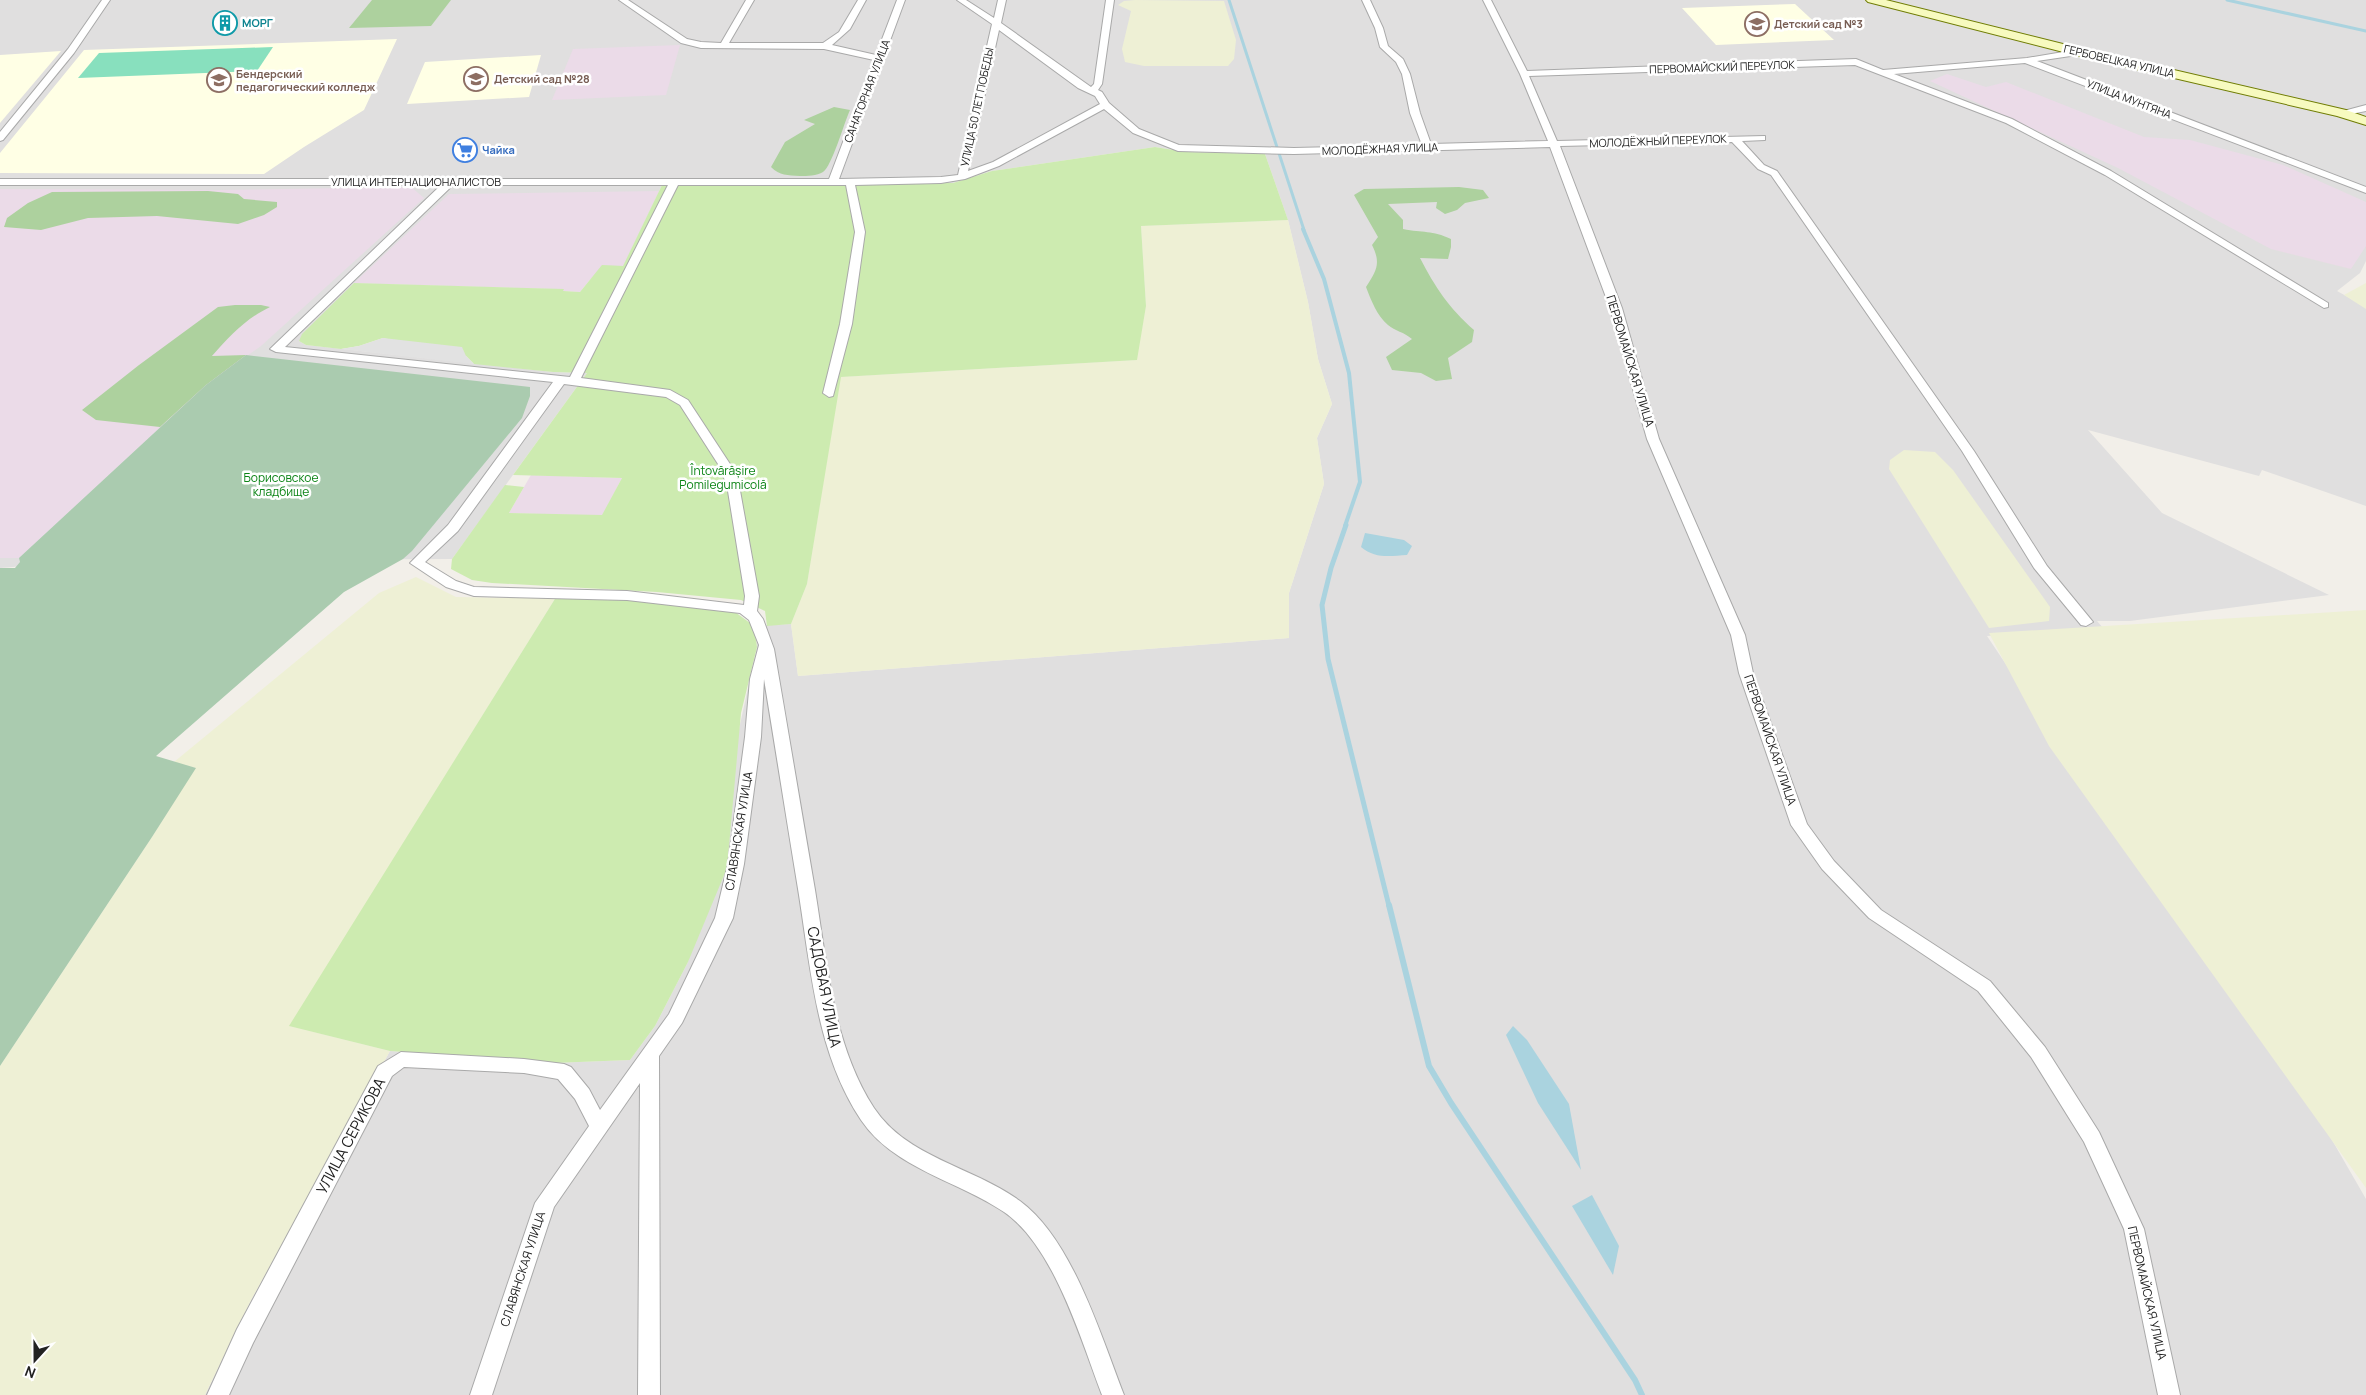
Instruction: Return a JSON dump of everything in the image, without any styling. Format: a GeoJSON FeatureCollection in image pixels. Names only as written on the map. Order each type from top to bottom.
{"type":"FeatureCollection","features":[{"type":"Feature","properties":{"kind":"street"},"geometry":{"type":"LineString","coordinates":[[0,138],[71,51],[106,0]]}},
{"type":"Feature","properties":{"kind":"street"},"geometry":{"type":"LineString","coordinates":[[623,0],[684,41],[714,46],[824,46],[879,58]]}},
{"type":"Feature","properties":{"kind":"street"},"geometry":{"type":"LineString","coordinates":[[724,46],[728,35],[750,0]]}},
{"type":"Feature","properties":{"kind":"street"},"geometry":{"type":"LineString","coordinates":[[824,46],[836,42],[853,20],[862,0]]}},
{"type":"Feature","properties":{"kind":"street","name":"САНАТОРНАЯ УЛИЦА"},"geometry":{"type":"LineString","coordinates":[[833,182],[901,0]]}},
{"type":"Feature","properties":{"kind":"street","name":"МОЛОДЁЖНАЯ УЛИЦА"},"geometry":{"type":"LineString","coordinates":[[961,0],[996,23],[1081,86],[1099,94],[1105,105],[1136,131],[1160,143],[1178,148],[1294,151],[1554,144]]}},
{"type":"Feature","properties":{"kind":"street","name":"УЛИЦА 50 ЛЕТ ПОБЕДЫ"},"geometry":{"type":"LineString","coordinates":[[833,182],[941,180],[962,177],[1002,0]]}},
{"type":"Feature","properties":{"kind":"street"},"geometry":{"type":"LineString","coordinates":[[1092,91],[1098,84],[1110,0]]}},
{"type":"Feature","properties":{"kind":"street"},"geometry":{"type":"LineString","coordinates":[[1366,0],[1379,28],[1384,47],[1400,61],[1406,74],[1415,113],[1428,148]]}},
{"type":"Feature","properties":{"kind":"street","name":"ПЕРВОМАЙСКАЯ УЛИЦА"},"geometry":{"type":"LineString","coordinates":[[1487,0],[1524,74],[1554,144],[1576,208],[1616,308],[1653,439],[1738,635],[1746,673],[1799,825],[1828,865],[1875,914],[1984,986],[2038,1052],[2092,1138],[2134,1229],[2169,1395]]}},
{"type":"Feature","properties":{"kind":"street","name":"ГЕРБОВЕЦКАЯ УЛИЦА"},"geometry":{"type":"LineString","coordinates":[[1872,0],[2081,52],[2341,113],[2366,121]]}},
{"type":"Feature","properties":{"kind":"street"},"geometry":{"type":"LineString","coordinates":[[2026,60],[2081,52]]}},
{"type":"Feature","properties":{"kind":"street","name":"УЛИЦА МУНТЯНА"},"geometry":{"type":"LineString","coordinates":[[1883,73],[1931,67],[2026,60],[2366,190]]}},
{"type":"Feature","properties":{"kind":"street","name":"ПЕРВОМАЙСКИЙ ПЕРЕУЛОК"},"geometry":{"type":"LineString","coordinates":[[1524,74],[1856,62],[2009,121],[2108,173],[2324,305]]}},
{"type":"Feature","properties":{"kind":"street"},"geometry":{"type":"LineString","coordinates":[[1916,86],[1931,67]]}},
{"type":"Feature","properties":{"kind":"street"},"geometry":{"type":"LineString","coordinates":[[962,177],[996,164],[1105,105]]}},
{"type":"Feature","properties":{"kind":"street"},"geometry":{"type":"LineString","coordinates":[[2341,113],[2366,108]]}},
{"type":"Feature","properties":{"kind":"street"},"geometry":{"type":"LineString","coordinates":[[1735,138],[1761,167],[1774,172],[1968,450],[2041,568],[2086,622]]}},
{"type":"Feature","properties":{"kind":"street","name":"МОЛОДЁЖНЫЙ ПЕРЕУЛОК"},"geometry":{"type":"LineString","coordinates":[[1554,144],[1762,138]]}},
{"type":"Feature","properties":{"kind":"street"},"geometry":{"type":"LineString","coordinates":[[676,181],[568,380],[452,528],[417,563],[450,584],[464,589],[504,593],[590,593],[689,601],[750,612],[756,619],[766,646]]}},
{"type":"Feature","properties":{"kind":"street","name":"УЛИЦА ИНТЕРНАЦИОНАЛИСТОВ"},"geometry":{"type":"LineString","coordinates":[[0,182],[833,182]]}},
{"type":"Feature","properties":{"kind":"street"},"geometry":{"type":"LineString","coordinates":[[450,182],[276,349],[658,391],[679,399],[689,408],[724,464],[732,485],[751,588],[750,612]]}},
{"type":"Feature","properties":{"kind":"street"},"geometry":{"type":"LineString","coordinates":[[829,393],[846,324],[860,232],[850,182]]}},
{"type":"Feature","properties":{"kind":"street","name":"СЛАВЯНСКАЯ УЛИЦА"},"geometry":{"type":"LineString","coordinates":[[481,1395],[545,1203],[676,1018],[724,918],[736,864],[753,737],[757,678],[766,646]]}},
{"type":"Feature","properties":{"kind":"street","name":"САДОВАЯ УЛИЦА"},"geometry":{"type":"LineString","coordinates":[[766,646],[775,689],[824,998],[839,1059],[868,1115],[900,1148],[1005,1202],[1039,1232],[1072,1291],[1113,1395]]}},
{"type":"Feature","properties":{"kind":"street"},"geometry":{"type":"LineString","coordinates":[[650,1054],[650,1395]]}},
{"type":"Feature","properties":{"kind":"street","name":"УЛИЦА СЕРИКОВА"},"geometry":{"type":"LineString","coordinates":[[218,1395],[244,1336],[385,1071],[401,1059],[524,1066],[564,1072],[582,1094],[599,1126]]}},
{"type":"Feature","properties":{"kind":"shaded area"},"geometry":{"type":"Polygon","coordinates":[[[0,0],[2366,0],[2366,261],[2360,273],[2337,291],[2366,307],[2366,506],[2262,470],[2259,476],[2088,430],[2162,513],[2329,595],[2130,621],[2097,621],[2103,628],[1987,636],[2149,878],[2279,1048],[2366,1199],[2366,1395],[205,1395],[251,1300],[390,1051],[553,1063],[630,1060],[655,1026],[688,962],[757,647],[754,626],[791,624],[798,676],[1289,638],[1289,593],[1324,484],[1317,438],[1332,404],[1318,359],[1308,302],[1288,220],[1265,154],[1186,152],[1155,147],[992,171],[953,183],[662,185],[623,266],[563,289],[354,283],[299,341],[306,345],[553,372],[587,373],[452,559],[87,561],[0,568],[0,0]]]}},
{"type":"Feature","properties":{"kind":"shaded area"},"geometry":{"type":"Polygon","coordinates":[[[1124,1],[1224,1],[1236,40],[1234,59],[1228,66],[1144,66],[1125,62],[1122,49],[1131,11],[1118,5],[1124,1]]]}},
{"type":"Feature","properties":{"kind":"shaded area","name":"Детский сад №3"},"geometry":{"type":"Polygon","coordinates":[[[1795,4],[1834,40],[1716,45],[1682,8],[1795,4]]]}},
{"type":"Feature","properties":{"kind":"shaded area","name":"Бендерский педагогический колледж"},"geometry":{"type":"Polygon","coordinates":[[[397,39],[364,110],[264,174],[0,173],[0,153],[84,50],[397,39]]]}},
{"type":"Feature","properties":{"kind":"shaded area"},"geometry":{"type":"Polygon","coordinates":[[[680,45],[666,95],[552,100],[573,49],[680,45]]]}},
{"type":"Feature","properties":{"kind":"shaded area"},"geometry":{"type":"Polygon","coordinates":[[[61,51],[0,123],[0,55],[61,51]]]}},
{"type":"Feature","properties":{"kind":"shaded area","name":"Детский сад №28"},"geometry":{"type":"Polygon","coordinates":[[[541,55],[529,97],[407,104],[425,62],[541,55]]]}},
{"type":"Feature","properties":{"kind":"shaded area"},"geometry":{"type":"Polygon","coordinates":[[[1947,74],[1986,87],[2006,82],[2144,137],[2190,140],[2283,165],[2366,202],[2366,246],[2351,269],[2271,249],[2118,168],[1930,81],[1947,74]]]}},
{"type":"Feature","properties":{"kind":"shaded area"},"geometry":{"type":"Polygon","coordinates":[[[411,187],[424,198],[261,346],[206,385],[19,558],[0,558],[0,189],[219,190],[411,187]]]}},
{"type":"Feature","properties":{"kind":"shaded area"},"geometry":{"type":"Polygon","coordinates":[[[659,191],[623,266],[602,265],[580,292],[562,291],[563,289],[354,283],[449,194],[659,191]]]}},
{"type":"Feature","properties":{"kind":"shaded area"},"geometry":{"type":"Polygon","coordinates":[[[1288,220],[1308,302],[1318,359],[1332,404],[1317,438],[1324,484],[1289,593],[1289,638],[798,676],[791,624],[807,584],[840,377],[1136,360],[1146,306],[1141,226],[1288,220]]]}},
{"type":"Feature","properties":{"kind":"shaded area"},"geometry":{"type":"Polygon","coordinates":[[[2366,283],[2366,309],[2344,295],[2366,283]]]}},
{"type":"Feature","properties":{"kind":"shaded area"},"geometry":{"type":"Polygon","coordinates":[[[383,338],[462,347],[466,356],[474,364],[341,349],[359,346],[383,338]]]}},
{"type":"Feature","properties":{"kind":"shaded area"},"geometry":{"type":"Polygon","coordinates":[[[1904,450],[1935,452],[1953,470],[2050,607],[2049,621],[1989,628],[1889,469],[1890,460],[1904,450]]]}},
{"type":"Feature","properties":{"kind":"shaded area"},"geometry":{"type":"Polygon","coordinates":[[[531,475],[622,478],[602,516],[509,513],[531,475]]]}},
{"type":"Feature","properties":{"kind":"shaded area"},"geometry":{"type":"Polygon","coordinates":[[[416,577],[456,597],[511,598],[558,594],[290,1026],[390,1051],[251,1300],[205,1395],[0,1395],[0,1066],[152,837],[195,768],[174,762],[379,593],[416,577]]]}},
{"type":"Feature","properties":{"kind":"shaded area"},"geometry":{"type":"Polygon","coordinates":[[[2366,610],[2366,1188],[2049,746],[1989,633],[2366,610]]]}},
{"type":"Feature","properties":{"kind":"green space"},"geometry":{"type":"Polygon","coordinates":[[[372,0],[451,0],[431,26],[349,28],[372,0]]]}},
{"type":"Feature","properties":{"kind":"green space"},"geometry":{"type":"Polygon","coordinates":[[[273,47],[257,71],[78,78],[99,53],[273,47]]]}},
{"type":"Feature","properties":{"kind":"green space"},"geometry":{"type":"Polygon","coordinates":[[[834,107],[850,110],[834,153],[823,172],[809,176],[787,175],[781,174],[771,167],[785,142],[815,124],[804,120],[834,107]]]}},
{"type":"Feature","properties":{"kind":"green space","name":"Întovărășire Pomilegumicolă"},"geometry":{"type":"Polygon","coordinates":[[[1155,147],[1186,152],[1265,154],[1288,220],[1141,226],[1146,306],[1137,360],[841,377],[807,584],[791,624],[767,626],[765,611],[741,600],[657,592],[492,583],[472,580],[451,569],[452,559],[505,485],[524,487],[509,513],[602,515],[622,478],[513,475],[587,373],[553,372],[474,364],[466,356],[383,338],[359,346],[341,349],[306,345],[299,341],[302,334],[354,283],[564,289],[563,291],[580,292],[602,265],[623,266],[662,185],[953,183],[992,171],[1155,147]]]}},
{"type":"Feature","properties":{"kind":"green space"},"geometry":{"type":"Polygon","coordinates":[[[1459,187],[1483,190],[1489,198],[1465,203],[1457,210],[1445,214],[1436,208],[1437,202],[1388,204],[1403,220],[1403,229],[1433,233],[1451,239],[1448,259],[1420,258],[1443,297],[1474,330],[1472,342],[1448,358],[1452,379],[1436,381],[1421,373],[1392,370],[1386,357],[1412,339],[1384,321],[1370,297],[1366,287],[1373,276],[1377,262],[1372,245],[1378,237],[1354,195],[1364,189],[1459,187]]]}},
{"type":"Feature","properties":{"kind":"green space"},"geometry":{"type":"Polygon","coordinates":[[[208,191],[238,194],[244,199],[277,202],[277,207],[264,215],[238,224],[157,216],[88,218],[41,230],[4,227],[7,218],[28,203],[52,192],[208,191]]]}},
{"type":"Feature","properties":{"kind":"green space"},"geometry":{"type":"Polygon","coordinates":[[[235,305],[270,307],[245,323],[212,356],[246,355],[206,385],[160,427],[96,420],[82,410],[218,307],[235,305]]]}},
{"type":"Feature","properties":{"kind":"green space","name":"Борисовское кладбище"},"geometry":{"type":"Polygon","coordinates":[[[246,355],[530,387],[530,396],[522,418],[412,551],[403,559],[344,592],[156,756],[196,768],[0,1066],[0,568],[15,568],[20,562],[19,558],[206,385],[246,355]]]}},
{"type":"Feature","properties":{"kind":"green space"},"geometry":{"type":"Polygon","coordinates":[[[558,594],[731,609],[754,626],[757,647],[741,713],[727,868],[688,962],[655,1026],[630,1060],[553,1063],[390,1051],[289,1026],[558,594]]]}},
{"type":"Feature","properties":{"kind":"water"},"geometry":{"type":"Polygon","coordinates":[[[1365,533],[1404,540],[1412,546],[1407,555],[1377,555],[1361,547],[1365,533]]]}},
{"type":"Feature","properties":{"kind":"water"},"geometry":{"type":"Polygon","coordinates":[[[1513,1026],[1527,1040],[1569,1104],[1581,1170],[1538,1103],[1506,1035],[1513,1026]]]}},
{"type":"Feature","properties":{"kind":"water"},"geometry":{"type":"Polygon","coordinates":[[[1592,1195],[1619,1246],[1613,1275],[1572,1206],[1592,1195]]]}},
{"type":"Feature","properties":{"kind":"waterway"},"geometry":{"type":"LineString","coordinates":[[1229,0],[1304,230]]}},
{"type":"Feature","properties":{"kind":"waterway"},"geometry":{"type":"LineString","coordinates":[[2227,0],[2366,31]]}},
{"type":"Feature","properties":{"kind":"waterway"},"geometry":{"type":"LineString","coordinates":[[1303,229],[1324,279],[1349,373],[1360,482],[1345,526]]}},
{"type":"Feature","properties":{"kind":"waterway"},"geometry":{"type":"LineString","coordinates":[[1346,525],[1331,568],[1322,605],[1328,659],[1389,906]]}},
{"type":"Feature","properties":{"kind":"waterway"},"geometry":{"type":"LineString","coordinates":[[1389,905],[1429,1066],[1451,1103],[1635,1380],[1642,1395]]}},
{"type":"Feature","properties":{"kind":"place","name":"МОРГ"},"geometry":{"type":"Point","coordinates":[225,23]}},
{"type":"Feature","properties":{"kind":"place","name":"Детский сад №3"},"geometry":{"type":"Point","coordinates":[1757,24]}},
{"type":"Feature","properties":{"kind":"place","name":"Детский сад №28"},"geometry":{"type":"Point","coordinates":[476,79]}},
{"type":"Feature","properties":{"kind":"place","name":"Бендерский педагогический колледж"},"geometry":{"type":"Point","coordinates":[219,80]}},
{"type":"Feature","properties":{"kind":"place","name":"Чайка"},"geometry":{"type":"Point","coordinates":[465,150]}}]}
